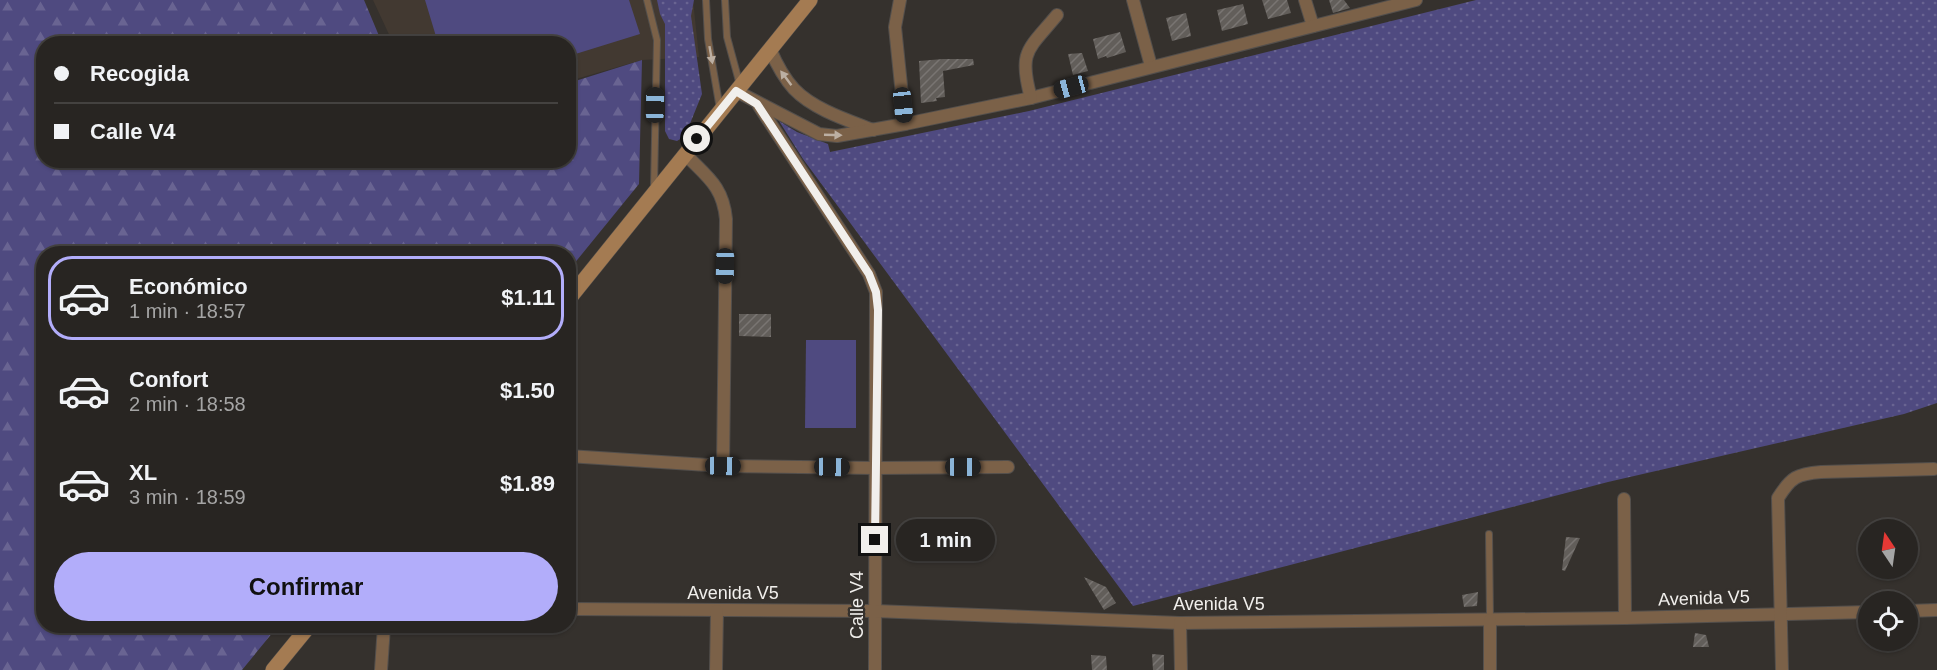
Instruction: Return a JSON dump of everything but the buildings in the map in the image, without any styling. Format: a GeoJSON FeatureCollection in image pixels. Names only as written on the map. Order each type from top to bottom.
{"type":"FeatureCollection","features":[{"type":"Feature","properties":{"kind":"street"},"geometry":{"type":"LineString","coordinates":[[576,290],[810,0]]}},
{"type":"Feature","properties":{"kind":"street"},"geometry":{"type":"LineString","coordinates":[[900,0],[895,27],[905,124]]}},
{"type":"Feature","properties":{"kind":"street"},"geometry":{"type":"LineString","coordinates":[[1133,0],[1151,66]]}},
{"type":"Feature","properties":{"kind":"street"},"geometry":{"type":"LineString","coordinates":[[1305,0],[1313,26]]}},
{"type":"Feature","properties":{"kind":"street"},"geometry":{"type":"LineString","coordinates":[[738,88],[757,104],[819,134],[837,136],[1031,98],[1416,0]]}},
{"type":"Feature","properties":{"kind":"street"},"geometry":{"type":"LineString","coordinates":[[1031,98],[1024,75],[1024,61],[1027,52],[1057,15]]}},
{"type":"Feature","properties":{"kind":"street"},"geometry":{"type":"LineString","coordinates":[[770,49],[779,69],[795,90],[821,107],[874,130]]}},
{"type":"Feature","properties":{"kind":"street","name":"Calle V4"},"geometry":{"type":"LineString","coordinates":[[757,104],[869,274],[876,292],[875,670]]}},
{"type":"Feature","properties":{"kind":"street"},"geometry":{"type":"LineString","coordinates":[[685,154],[718,189],[724,202],[726,219],[723,466]]}},
{"type":"Feature","properties":{"kind":"street"},"geometry":{"type":"LineString","coordinates":[[576,457],[723,466],[1008,467]]}},
{"type":"Feature","properties":{"kind":"street"},"geometry":{"type":"LineString","coordinates":[[1782,670],[1778,498],[1789,481],[1804,473],[1934,469]]}},
{"type":"Feature","properties":{"kind":"street"},"geometry":{"type":"LineString","coordinates":[[1624,499],[1625,618]]}},
{"type":"Feature","properties":{"kind":"street","name":"Avenida V5"},"geometry":{"type":"LineString","coordinates":[[576,609],[875,611],[1180,623],[1625,618],[1858,612]]}},
{"type":"Feature","properties":{"kind":"street"},"geometry":{"type":"LineString","coordinates":[[1918,611],[1937,610]]}},
{"type":"Feature","properties":{"kind":"street"},"geometry":{"type":"LineString","coordinates":[[716,670],[717,611]]}},
{"type":"Feature","properties":{"kind":"street"},"geometry":{"type":"LineString","coordinates":[[1490,620],[1491,670]]}},
{"type":"Feature","properties":{"kind":"street"},"geometry":{"type":"LineString","coordinates":[[1180,623],[1181,670]]}},
{"type":"Feature","properties":{"kind":"street"},"geometry":{"type":"LineString","coordinates":[[273,670],[303,633]]}},
{"type":"Feature","properties":{"kind":"street"},"geometry":{"type":"LineString","coordinates":[[381,670],[384,633]]}},
{"type":"Feature","properties":{"kind":"lane"},"geometry":{"type":"LineString","coordinates":[[647,0],[657,40],[654,192]]}},
{"type":"Feature","properties":{"kind":"lane"},"geometry":{"type":"LineString","coordinates":[[706,0],[708,39],[720,110]]}},
{"type":"Feature","properties":{"kind":"lane"},"geometry":{"type":"LineString","coordinates":[[725,0],[727,37],[738,88]]}},
{"type":"Feature","properties":{"kind":"lane"},"geometry":{"type":"LineString","coordinates":[[1489,534],[1490,620]]}},
{"type":"Feature","properties":{"kind":"shaded area"},"geometry":{"type":"Polygon","coordinates":[[[373,0],[693,0],[699,57],[642,60],[576,79],[576,36],[390,36],[373,0]]]}},
{"type":"Feature","properties":{"kind":"green space"},"geometry":{"type":"Polygon","coordinates":[[[0,0],[364,0],[379,36],[36,36],[36,168],[576,168],[576,81],[642,60],[639,184],[576,261],[576,246],[36,246],[36,633],[272,633],[242,670],[0,670],[0,0]]]}},
{"type":"Feature","properties":{"kind":"green space"},"geometry":{"type":"Polygon","coordinates":[[[425,0],[629,0],[640,34],[576,54],[576,36],[436,36],[425,0]]]}},
{"type":"Feature","properties":{"kind":"green space"},"geometry":{"type":"Polygon","coordinates":[[[657,0],[694,0],[691,16],[702,94],[685,136],[677,141],[669,139],[665,131],[665,24],[657,0]]]}},
{"type":"Feature","properties":{"kind":"green space"},"geometry":{"type":"Polygon","coordinates":[[[1476,0],[1937,0],[1937,403],[1904,414],[1608,482],[1133,606],[803,159],[779,121],[797,132],[828,144],[830,152],[1029,111],[1476,0]]]}},
{"type":"Feature","properties":{"kind":"green space"},"geometry":{"type":"Polygon","coordinates":[[[806,340],[856,340],[856,428],[805,428],[806,340]]]}},
{"type":"Feature","properties":{"kind":"route"},"geometry":{"type":"LineString","coordinates":[[697,139],[736,91],[757,104],[869,274],[876,292],[878,310],[875,540]]}}]}
